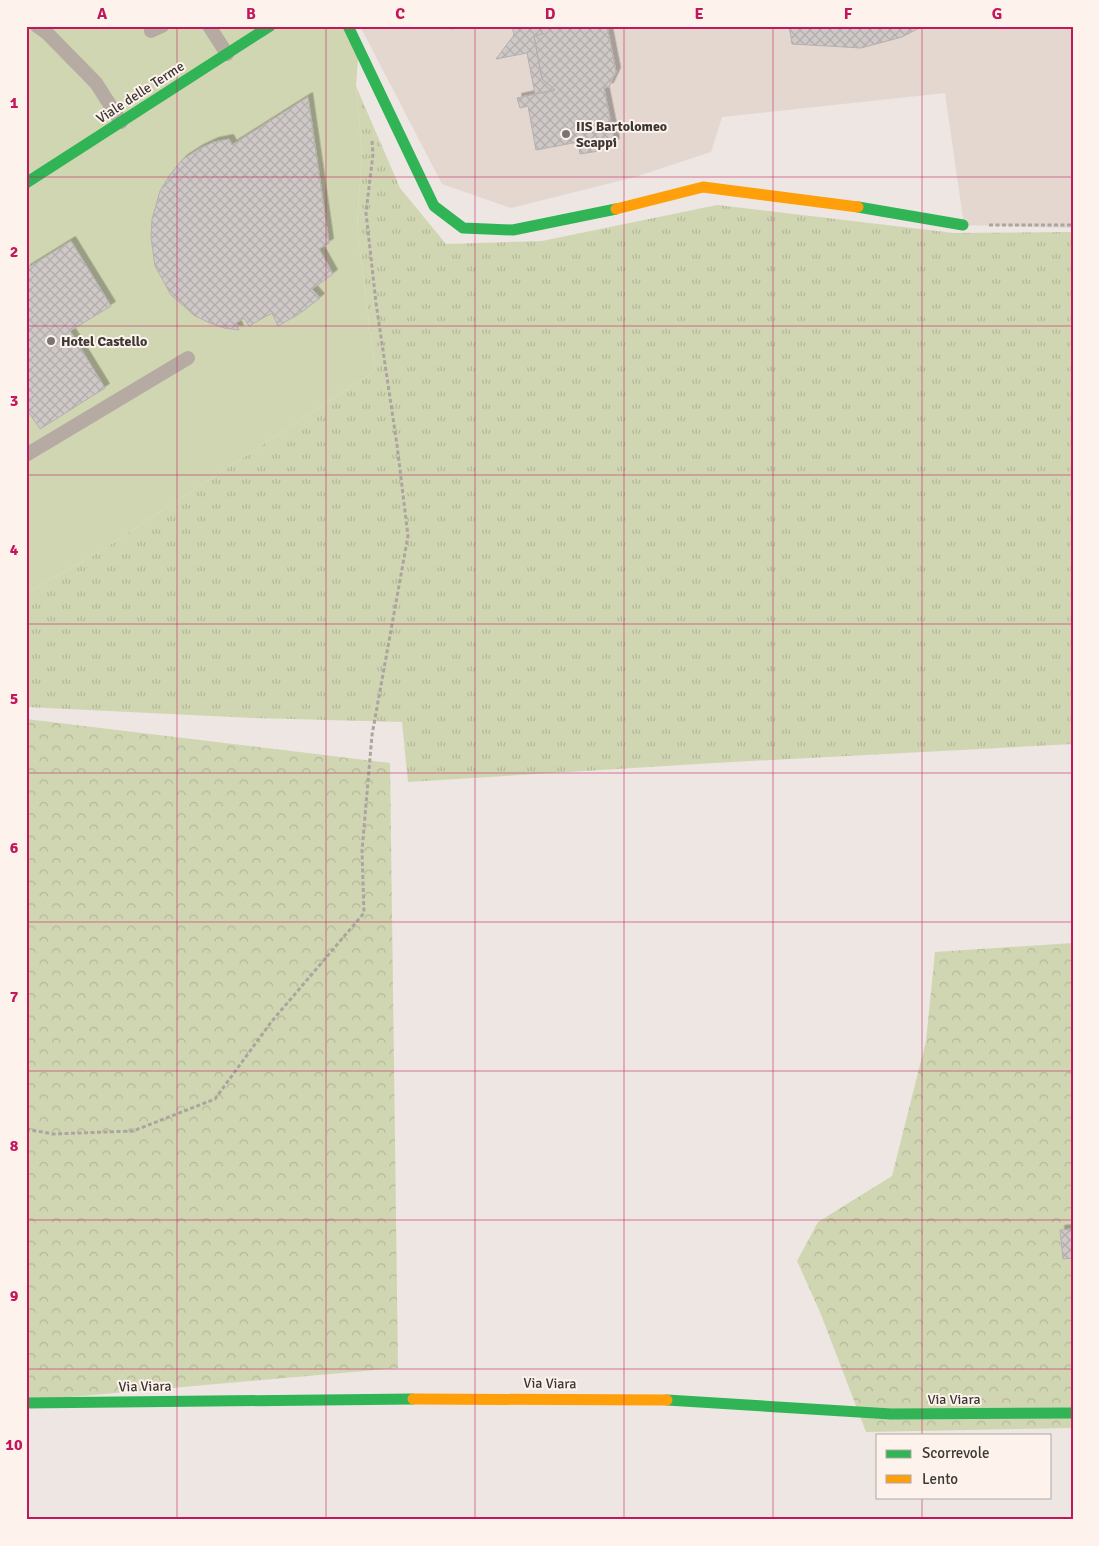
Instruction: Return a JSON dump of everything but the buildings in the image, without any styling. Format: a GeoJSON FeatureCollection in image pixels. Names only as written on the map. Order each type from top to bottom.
{"type":"FeatureCollection","features":[{"type":"Feature","properties":{"kind":"main road","name":"Viale delle Terme"},"geometry":{"type":"LineString","coordinates":[[26,183],[270,26]]}},
{"type":"Feature","properties":{"kind":"main road"},"geometry":{"type":"LineString","coordinates":[[348,26],[434,206],[463,228],[514,230],[624,207],[703,187],[843,205],[964,225]]}},
{"type":"Feature","properties":{"kind":"main road","name":"Via Viara"},"geometry":{"type":"LineString","coordinates":[[26,1404],[482,1398],[665,1400],[891,1414],[1073,1413]]}},
{"type":"Feature","properties":{"kind":"lane"},"geometry":{"type":"LineString","coordinates":[[37,26],[47,33],[96,83],[121,122]]}},
{"type":"Feature","properties":{"kind":"lane"},"geometry":{"type":"LineString","coordinates":[[209,26],[227,54]]}},
{"type":"Feature","properties":{"kind":"lane"},"geometry":{"type":"LineString","coordinates":[[26,455],[188,358]]}},
{"type":"Feature","properties":{"kind":"path"},"geometry":{"type":"LineString","coordinates":[[26,1129],[53,1134],[133,1131],[215,1099],[272,1022],[364,914],[362,851],[372,735],[408,536],[376,303],[366,213],[374,154],[371,134]]}},
{"type":"Feature","properties":{"kind":"path"},"geometry":{"type":"LineString","coordinates":[[964,225],[1073,225]]}},
{"type":"Feature","properties":{"kind":"shaded area","name":"IIS Bartolomeo Scappi"},"geometry":{"type":"Polygon","coordinates":[[[360,26],[1073,26],[1073,228],[964,225],[945,93],[722,117],[711,152],[635,177],[511,208],[442,184],[360,26]]]}},
{"type":"Feature","properties":{"kind":"green space"},"geometry":{"type":"Polygon","coordinates":[[[26,26],[354,26],[359,45],[356,86],[362,155],[357,227],[375,371],[99,552],[26,593],[26,26]]]}},
{"type":"Feature","properties":{"kind":"green space"},"geometry":{"type":"Polygon","coordinates":[[[356,86],[400,188],[446,244],[542,241],[717,205],[954,233],[1073,232],[1073,744],[714,763],[408,782],[402,722],[253,718],[26,707],[26,593],[99,552],[375,371],[357,227],[362,155],[356,86]]]}},
{"type":"Feature","properties":{"kind":"green space"},"geometry":{"type":"Polygon","coordinates":[[[26,719],[390,763],[398,1368],[26,1401],[26,719]]]}},
{"type":"Feature","properties":{"kind":"green space"},"geometry":{"type":"Polygon","coordinates":[[[1073,943],[1073,1428],[866,1432],[820,1312],[797,1261],[818,1222],[892,1176],[926,1041],[935,952],[1073,943]]]}},
{"type":"Feature","properties":{"kind":"traffic: fast"},"geometry":{"type":"LineString","coordinates":[[26,183],[270,26]]}},
{"type":"Feature","properties":{"kind":"traffic: fast"},"geometry":{"type":"LineString","coordinates":[[348,26],[434,206],[463,228],[513,230],[616,209]]}},
{"type":"Feature","properties":{"kind":"traffic: fast"},"geometry":{"type":"LineString","coordinates":[[858,207],[963,225]]}},
{"type":"Feature","properties":{"kind":"traffic: fast"},"geometry":{"type":"LineString","coordinates":[[26,1403],[413,1399]]}},
{"type":"Feature","properties":{"kind":"traffic: fast"},"geometry":{"type":"LineString","coordinates":[[667,1400],[891,1414],[1073,1413]]}},
{"type":"Feature","properties":{"kind":"traffic: slow"},"geometry":{"type":"LineString","coordinates":[[616,209],[703,187],[858,207]]}},
{"type":"Feature","properties":{"kind":"traffic: slow"},"geometry":{"type":"LineString","coordinates":[[413,1399],[667,1400]]}},
{"type":"Feature","properties":{"kind":"place","name":"IIS Bartolomeo Scappi"},"geometry":{"type":"Point","coordinates":[566,134]}},
{"type":"Feature","properties":{"kind":"place","name":"Hotel Castello"},"geometry":{"type":"Point","coordinates":[51,341]}}]}
